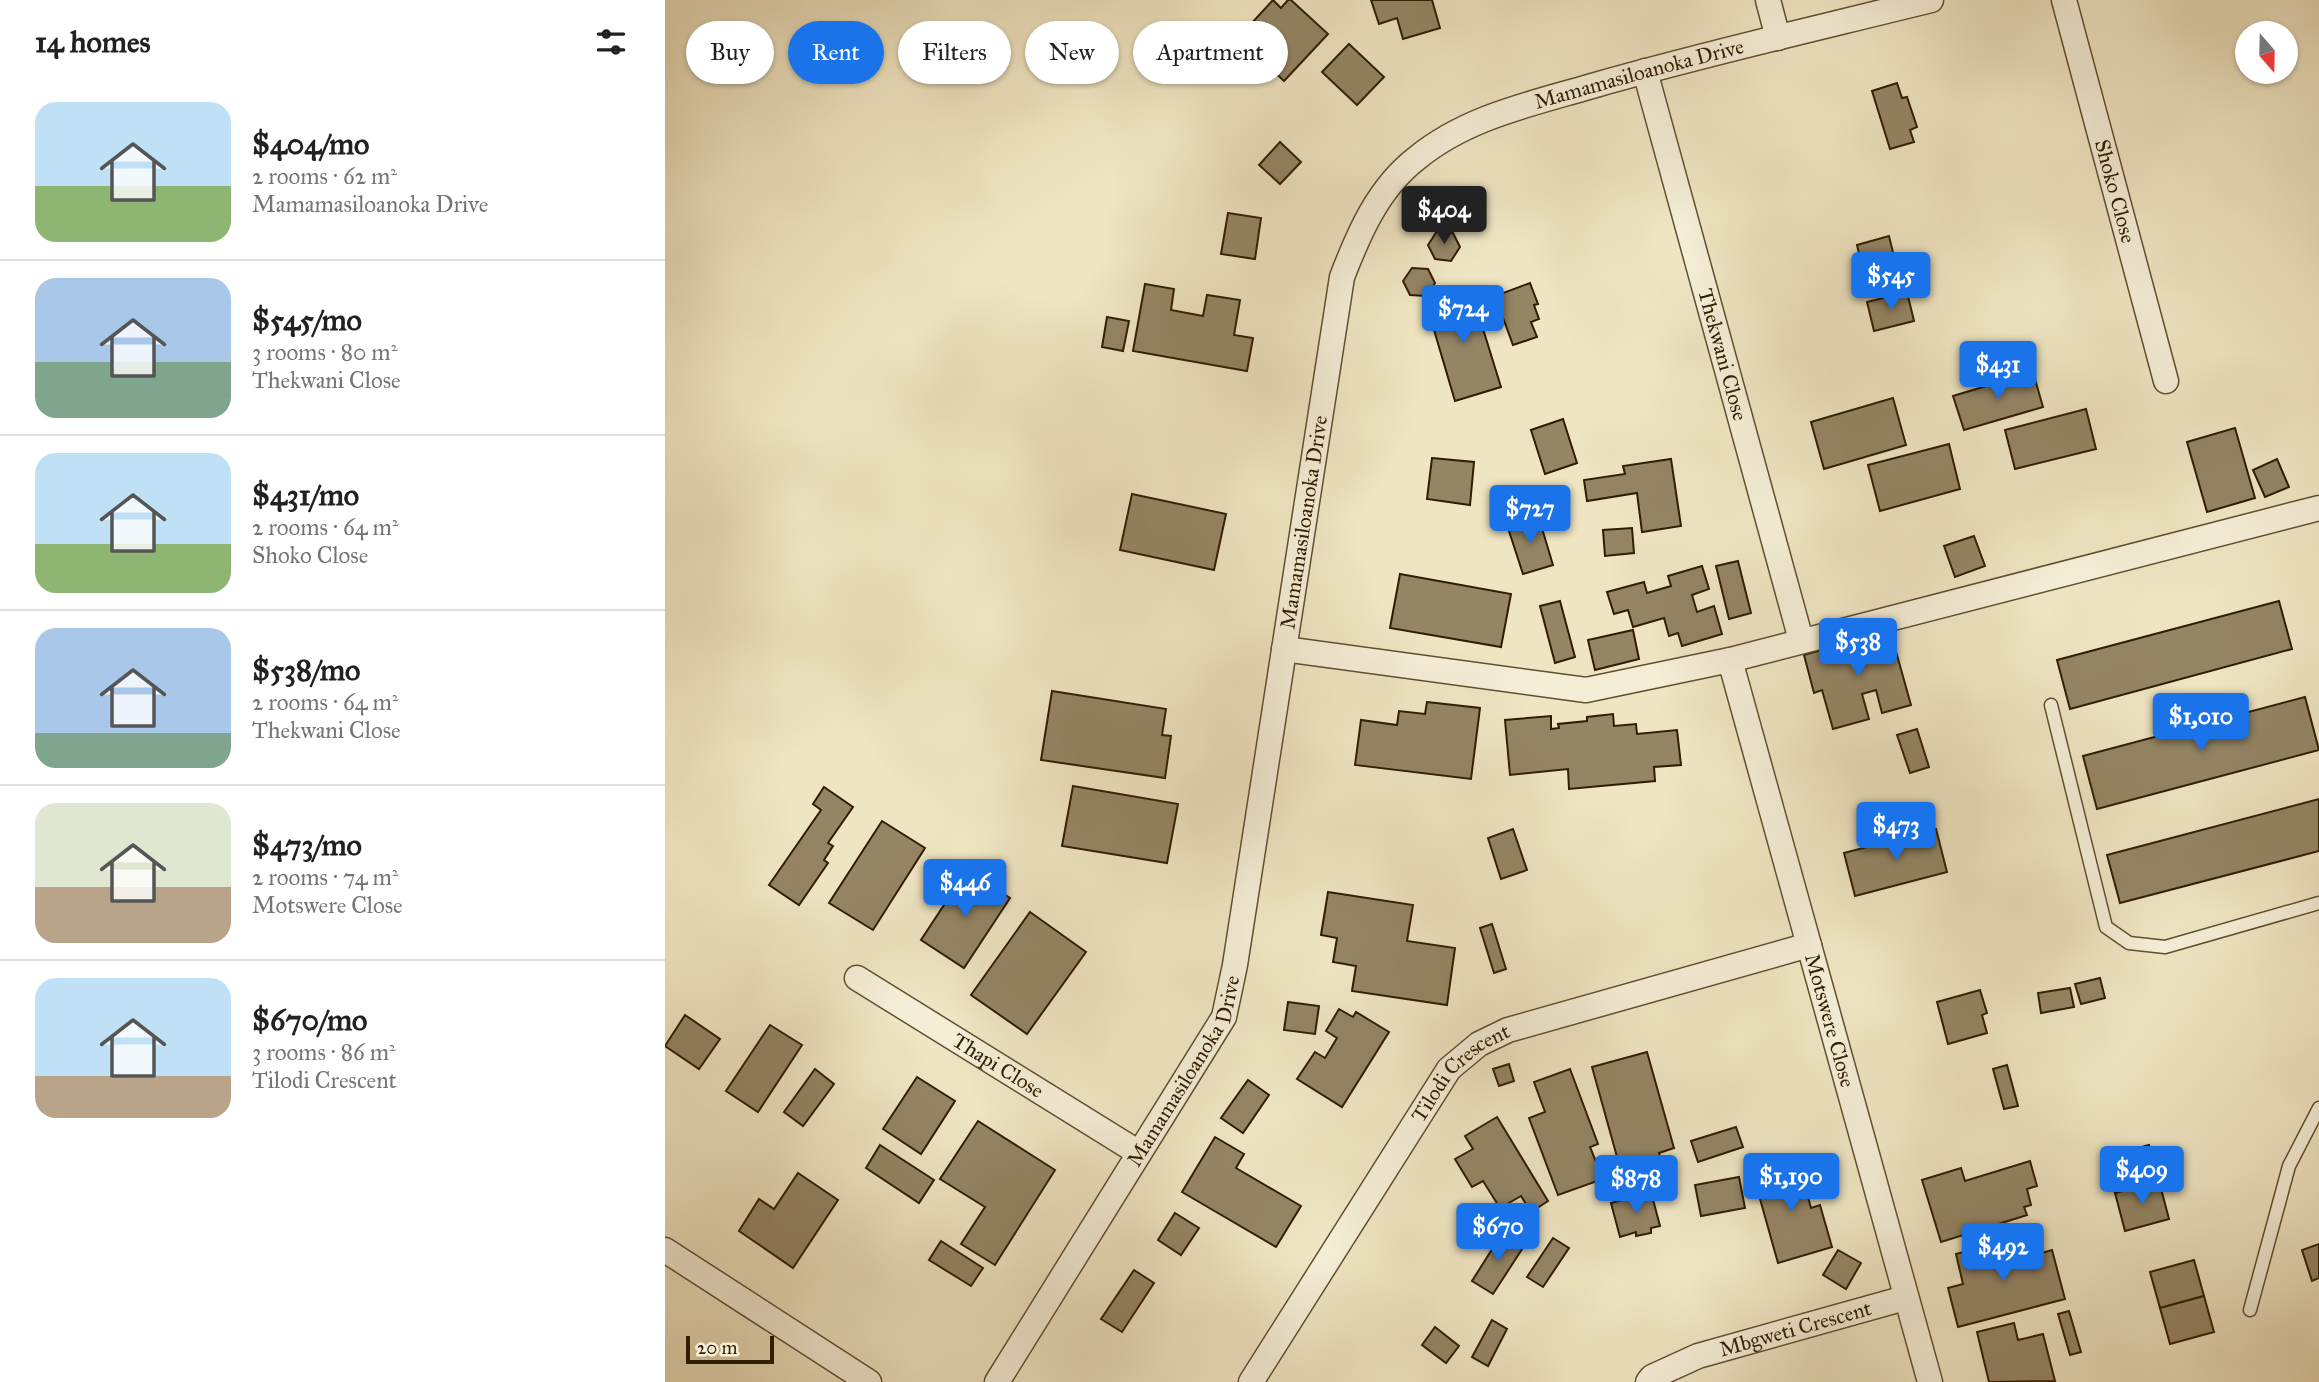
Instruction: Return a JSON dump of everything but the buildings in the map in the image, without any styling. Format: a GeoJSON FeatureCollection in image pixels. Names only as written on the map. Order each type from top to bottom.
{"type":"FeatureCollection","features":[{"type":"Feature","properties":{"kind":"street"},"geometry":{"type":"LineString","coordinates":[[1768,0],[1777,38]]}},
{"type":"Feature","properties":{"kind":"street","name":"Mamamasiloanoka Drive"},"geometry":{"type":"LineString","coordinates":[[997,1382],[1224,1017],[1235,965],[1342,277],[1361,228],[1383,194],[1415,158],[1457,130],[1497,114],[1645,71],[1931,0]]}},
{"type":"Feature","properties":{"kind":"street","name":"Shoko Close"},"geometry":{"type":"LineString","coordinates":[[2064,0],[2166,381]]}},
{"type":"Feature","properties":{"kind":"street","name":"Thekwani Close"},"geometry":{"type":"LineString","coordinates":[[1645,71],[1801,640]]}},
{"type":"Feature","properties":{"kind":"street"},"geometry":{"type":"LineString","coordinates":[[1284,649],[1587,690],[1730,660],[2319,508]]}},
{"type":"Feature","properties":{"kind":"street","name":"Motswere Close"},"geometry":{"type":"LineString","coordinates":[[1730,660],[1930,1382]]}},
{"type":"Feature","properties":{"kind":"street","name":"Tilodi Crescent"},"geometry":{"type":"LineString","coordinates":[[1251,1382],[1449,1069],[1479,1044],[1507,1030],[1809,945]]}},
{"type":"Feature","properties":{"kind":"street","name":"Thapi Close"},"geometry":{"type":"LineString","coordinates":[[857,978],[1139,1153]]}},
{"type":"Feature","properties":{"kind":"street"},"geometry":{"type":"LineString","coordinates":[[665,1250],[869,1382]]}},
{"type":"Feature","properties":{"kind":"street","name":"Mbgweti Crescent"},"geometry":{"type":"LineString","coordinates":[[1648,1382],[1652,1377],[1697,1356],[1905,1298]]}},
{"type":"Feature","properties":{"kind":"lane"},"geometry":{"type":"LineString","coordinates":[[2051,705],[2106,928],[2129,943],[2165,947],[2319,903]]}},
{"type":"Feature","properties":{"kind":"lane"},"geometry":{"type":"LineString","coordinates":[[2250,1310],[2289,1166],[2319,1108]]}}]}
